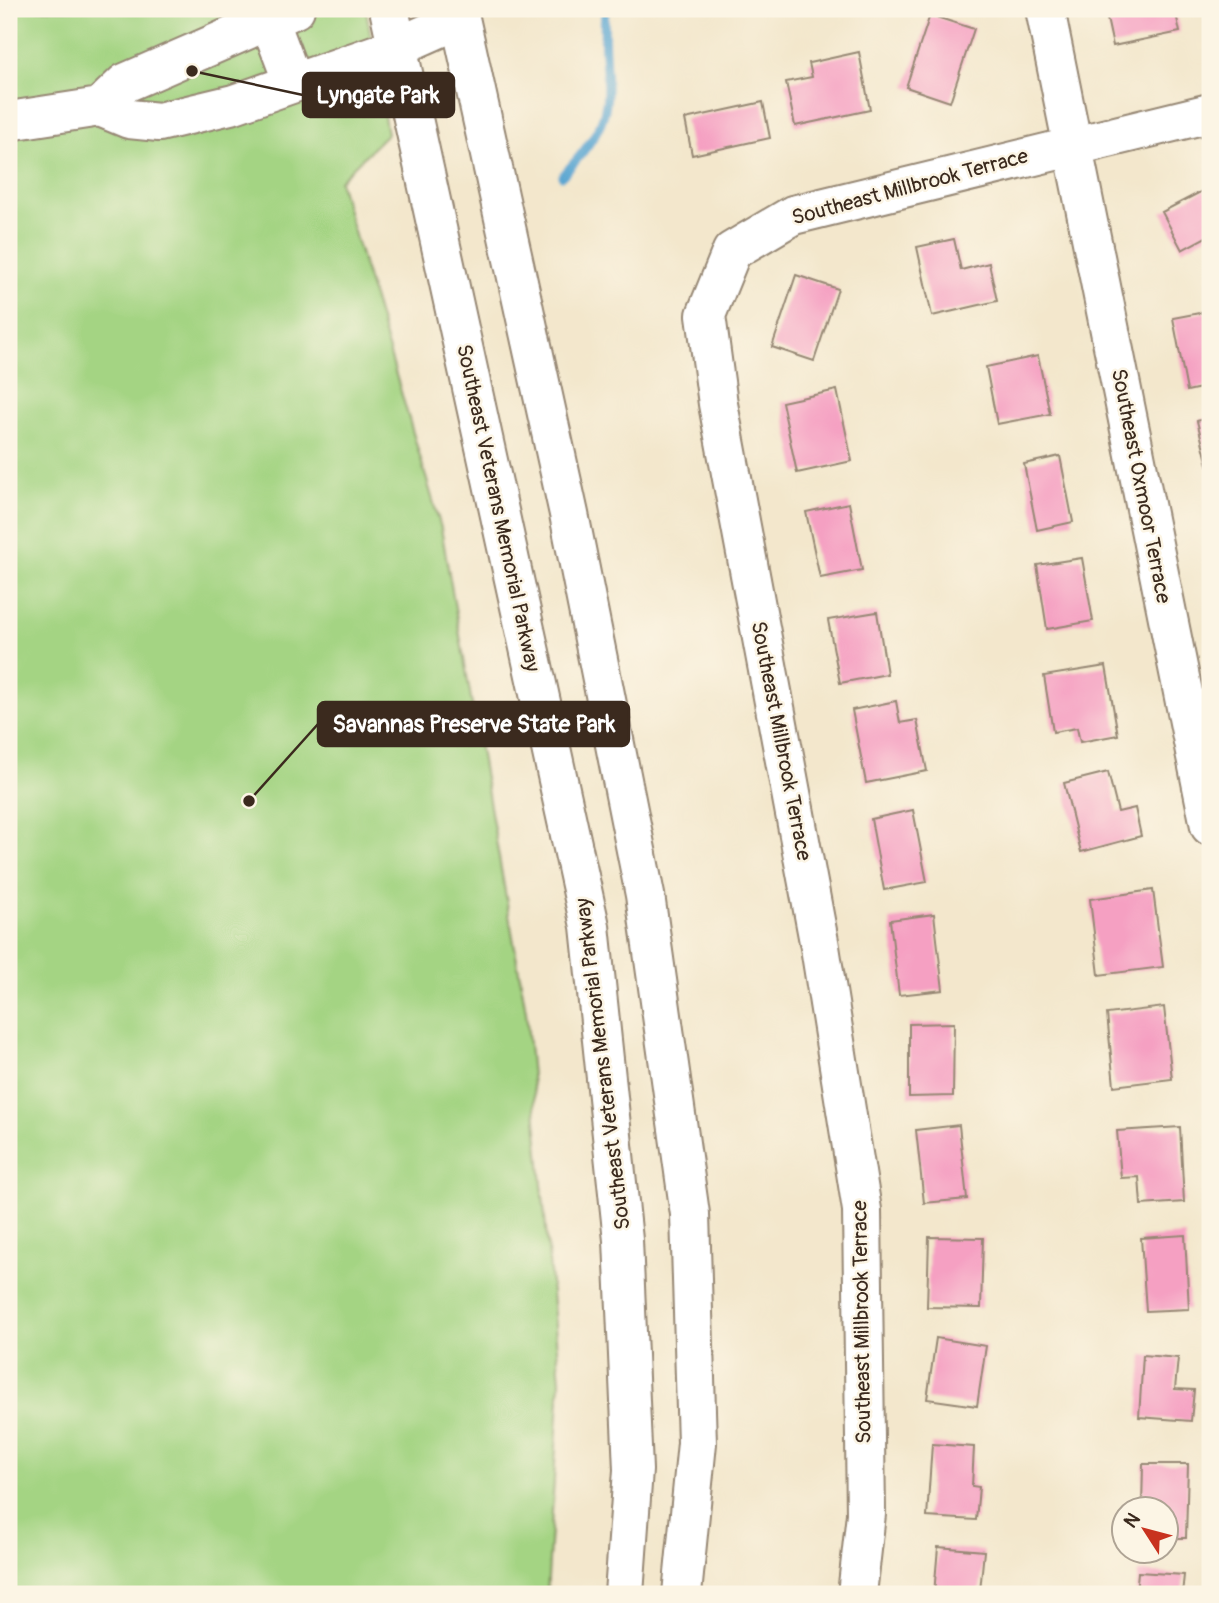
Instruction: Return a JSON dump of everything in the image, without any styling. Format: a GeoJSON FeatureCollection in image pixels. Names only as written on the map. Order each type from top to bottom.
{"type":"FeatureCollection","features":[{"type":"Feature","properties":{"kind":"street","name":"Southeast Veterans Memorial Parkway"},"geometry":{"type":"LineString","coordinates":[[389,9],[590,926],[623,1240],[633,1470],[624,1594]]}},
{"type":"Feature","properties":{"kind":"street","name":"Southeast Oxmoor Terrace"},"geometry":{"type":"LineString","coordinates":[[1045,9],[1210,826]]}},
{"type":"Feature","properties":{"kind":"street"},"geometry":{"type":"LineString","coordinates":[[9,121],[100,107],[129,119],[159,122],[234,104],[397,47],[459,14],[569,514],[645,895],[690,1214],[697,1443],[682,1594]]}},
{"type":"Feature","properties":{"kind":"street"},"geometry":{"type":"LineString","coordinates":[[100,107],[125,83],[282,15],[293,83]]}},
{"type":"Feature","properties":{"kind":"street","name":"Southeast Millbrook Terrace"},"geometry":{"type":"LineString","coordinates":[[857,1594],[866,1514],[862,1210],[820,947],[720,418],[706,315],[732,251],[793,215],[1210,113]]}},
{"type":"Feature","properties":{"kind":"green space"},"geometry":{"type":"Polygon","coordinates":[[[9,9],[366,9],[387,134],[339,181],[441,528],[526,1011],[560,1381],[547,1594],[9,1594],[9,9]]]}},
{"type":"Feature","properties":{"kind":"building"},"geometry":{"type":"Polygon","coordinates":[[[1105,9],[1175,9],[1180,32],[1113,46],[1105,9]]]}},
{"type":"Feature","properties":{"kind":"building"},"geometry":{"type":"Polygon","coordinates":[[[930,15],[974,29],[950,102],[906,87],[930,15]]]}},
{"type":"Feature","properties":{"kind":"building"},"geometry":{"type":"Polygon","coordinates":[[[859,52],[870,110],[795,126],[786,82],[812,77],[809,63],[859,52]]]}},
{"type":"Feature","properties":{"kind":"building"},"geometry":{"type":"Polygon","coordinates":[[[763,102],[770,138],[692,155],[685,119],[763,102]]]}},
{"type":"Feature","properties":{"kind":"building"},"geometry":{"type":"Polygon","coordinates":[[[1210,187],[1210,235],[1182,250],[1162,212],[1210,187]]]}},
{"type":"Feature","properties":{"kind":"building"},"geometry":{"type":"Polygon","coordinates":[[[954,239],[961,270],[989,263],[997,301],[932,316],[917,247],[954,239]]]}},
{"type":"Feature","properties":{"kind":"building"},"geometry":{"type":"Polygon","coordinates":[[[796,275],[838,289],[814,361],[772,347],[796,275]]]}},
{"type":"Feature","properties":{"kind":"building"},"geometry":{"type":"Polygon","coordinates":[[[1210,311],[1210,386],[1187,391],[1173,318],[1210,311]]]}},
{"type":"Feature","properties":{"kind":"building"},"geometry":{"type":"Polygon","coordinates":[[[1038,356],[1050,414],[997,424],[986,367],[1038,356]]]}},
{"type":"Feature","properties":{"kind":"building"},"geometry":{"type":"Polygon","coordinates":[[[837,390],[852,461],[797,473],[782,402],[837,390]]]}},
{"type":"Feature","properties":{"kind":"building"},"geometry":{"type":"Polygon","coordinates":[[[1210,417],[1210,469],[1209,469],[1197,421],[1210,417]]]}},
{"type":"Feature","properties":{"kind":"building"},"geometry":{"type":"Polygon","coordinates":[[[1060,456],[1073,522],[1037,530],[1024,464],[1060,456]]]}},
{"type":"Feature","properties":{"kind":"building"},"geometry":{"type":"Polygon","coordinates":[[[849,503],[862,570],[820,578],[806,512],[849,503]]]}},
{"type":"Feature","properties":{"kind":"building"},"geometry":{"type":"Polygon","coordinates":[[[1082,558],[1093,621],[1047,629],[1037,565],[1082,558]]]}},
{"type":"Feature","properties":{"kind":"building"},"geometry":{"type":"Polygon","coordinates":[[[877,612],[887,674],[840,683],[828,620],[877,612]]]}},
{"type":"Feature","properties":{"kind":"building"},"geometry":{"type":"Polygon","coordinates":[[[1106,666],[1118,735],[1080,742],[1077,728],[1053,732],[1044,676],[1106,666]]]}},
{"type":"Feature","properties":{"kind":"building"},"geometry":{"type":"Polygon","coordinates":[[[896,701],[900,723],[917,720],[927,771],[866,783],[852,710],[896,701]]]}},
{"type":"Feature","properties":{"kind":"building"},"geometry":{"type":"Polygon","coordinates":[[[1108,772],[1118,812],[1135,808],[1141,836],[1081,852],[1064,783],[1108,772]]]}},
{"type":"Feature","properties":{"kind":"building"},"geometry":{"type":"Polygon","coordinates":[[[913,810],[927,882],[884,890],[871,819],[913,810]]]}},
{"type":"Feature","properties":{"kind":"building"},"geometry":{"type":"Polygon","coordinates":[[[1153,890],[1163,967],[1099,975],[1090,899],[1153,890]]]}},
{"type":"Feature","properties":{"kind":"building"},"geometry":{"type":"Polygon","coordinates":[[[934,914],[943,990],[899,995],[890,920],[934,914]]]}},
{"type":"Feature","properties":{"kind":"building"},"geometry":{"type":"Polygon","coordinates":[[[1164,1007],[1172,1079],[1114,1086],[1107,1014],[1164,1007]]]}},
{"type":"Feature","properties":{"kind":"building"},"geometry":{"type":"Polygon","coordinates":[[[954,1023],[953,1096],[909,1097],[909,1024],[954,1023]]]}},
{"type":"Feature","properties":{"kind":"building"},"geometry":{"type":"Polygon","coordinates":[[[959,1125],[967,1199],[924,1203],[916,1130],[959,1125]]]}},
{"type":"Feature","properties":{"kind":"building"},"geometry":{"type":"Polygon","coordinates":[[[1180,1127],[1184,1202],[1141,1205],[1139,1177],[1121,1178],[1117,1131],[1180,1127]]]}},
{"type":"Feature","properties":{"kind":"building"},"geometry":{"type":"Polygon","coordinates":[[[1185,1235],[1189,1309],[1146,1311],[1141,1238],[1185,1235]]]}},
{"type":"Feature","properties":{"kind":"building"},"geometry":{"type":"Polygon","coordinates":[[[929,1237],[983,1238],[981,1308],[927,1307],[929,1237]]]}},
{"type":"Feature","properties":{"kind":"building"},"geometry":{"type":"Polygon","coordinates":[[[936,1338],[986,1346],[977,1406],[927,1399],[936,1338]]]}},
{"type":"Feature","properties":{"kind":"building"},"geometry":{"type":"Polygon","coordinates":[[[1143,1355],[1178,1358],[1175,1389],[1194,1390],[1191,1421],[1139,1417],[1143,1355]]]}},
{"type":"Feature","properties":{"kind":"building"},"geometry":{"type":"Polygon","coordinates":[[[932,1444],[974,1447],[972,1486],[979,1487],[976,1520],[927,1517],[932,1444]]]}},
{"type":"Feature","properties":{"kind":"building"},"geometry":{"type":"Polygon","coordinates":[[[1143,1464],[1188,1464],[1186,1538],[1180,1538],[1180,1494],[1142,1494],[1143,1464]]]}},
{"type":"Feature","properties":{"kind":"building"},"geometry":{"type":"Polygon","coordinates":[[[938,1547],[984,1551],[980,1591],[975,1591],[974,1594],[934,1594],[938,1547]]]}},
{"type":"Feature","properties":{"kind":"building"},"geometry":{"type":"Polygon","coordinates":[[[1138,1572],[1184,1575],[1182,1594],[1136,1594],[1138,1572]]]}},
{"type":"Feature","properties":{"kind":"waterway"},"geometry":{"type":"LineString","coordinates":[[562,176],[597,132],[604,114],[607,97],[605,9]]}},
{"type":"Feature","properties":{"kind":"place","name":"Lyngate Park"},"geometry":{"type":"Point","coordinates":[192,71]}},
{"type":"Feature","properties":{"kind":"place","name":"Savannas Preserve State Park"},"geometry":{"type":"Point","coordinates":[249,801]}}]}
